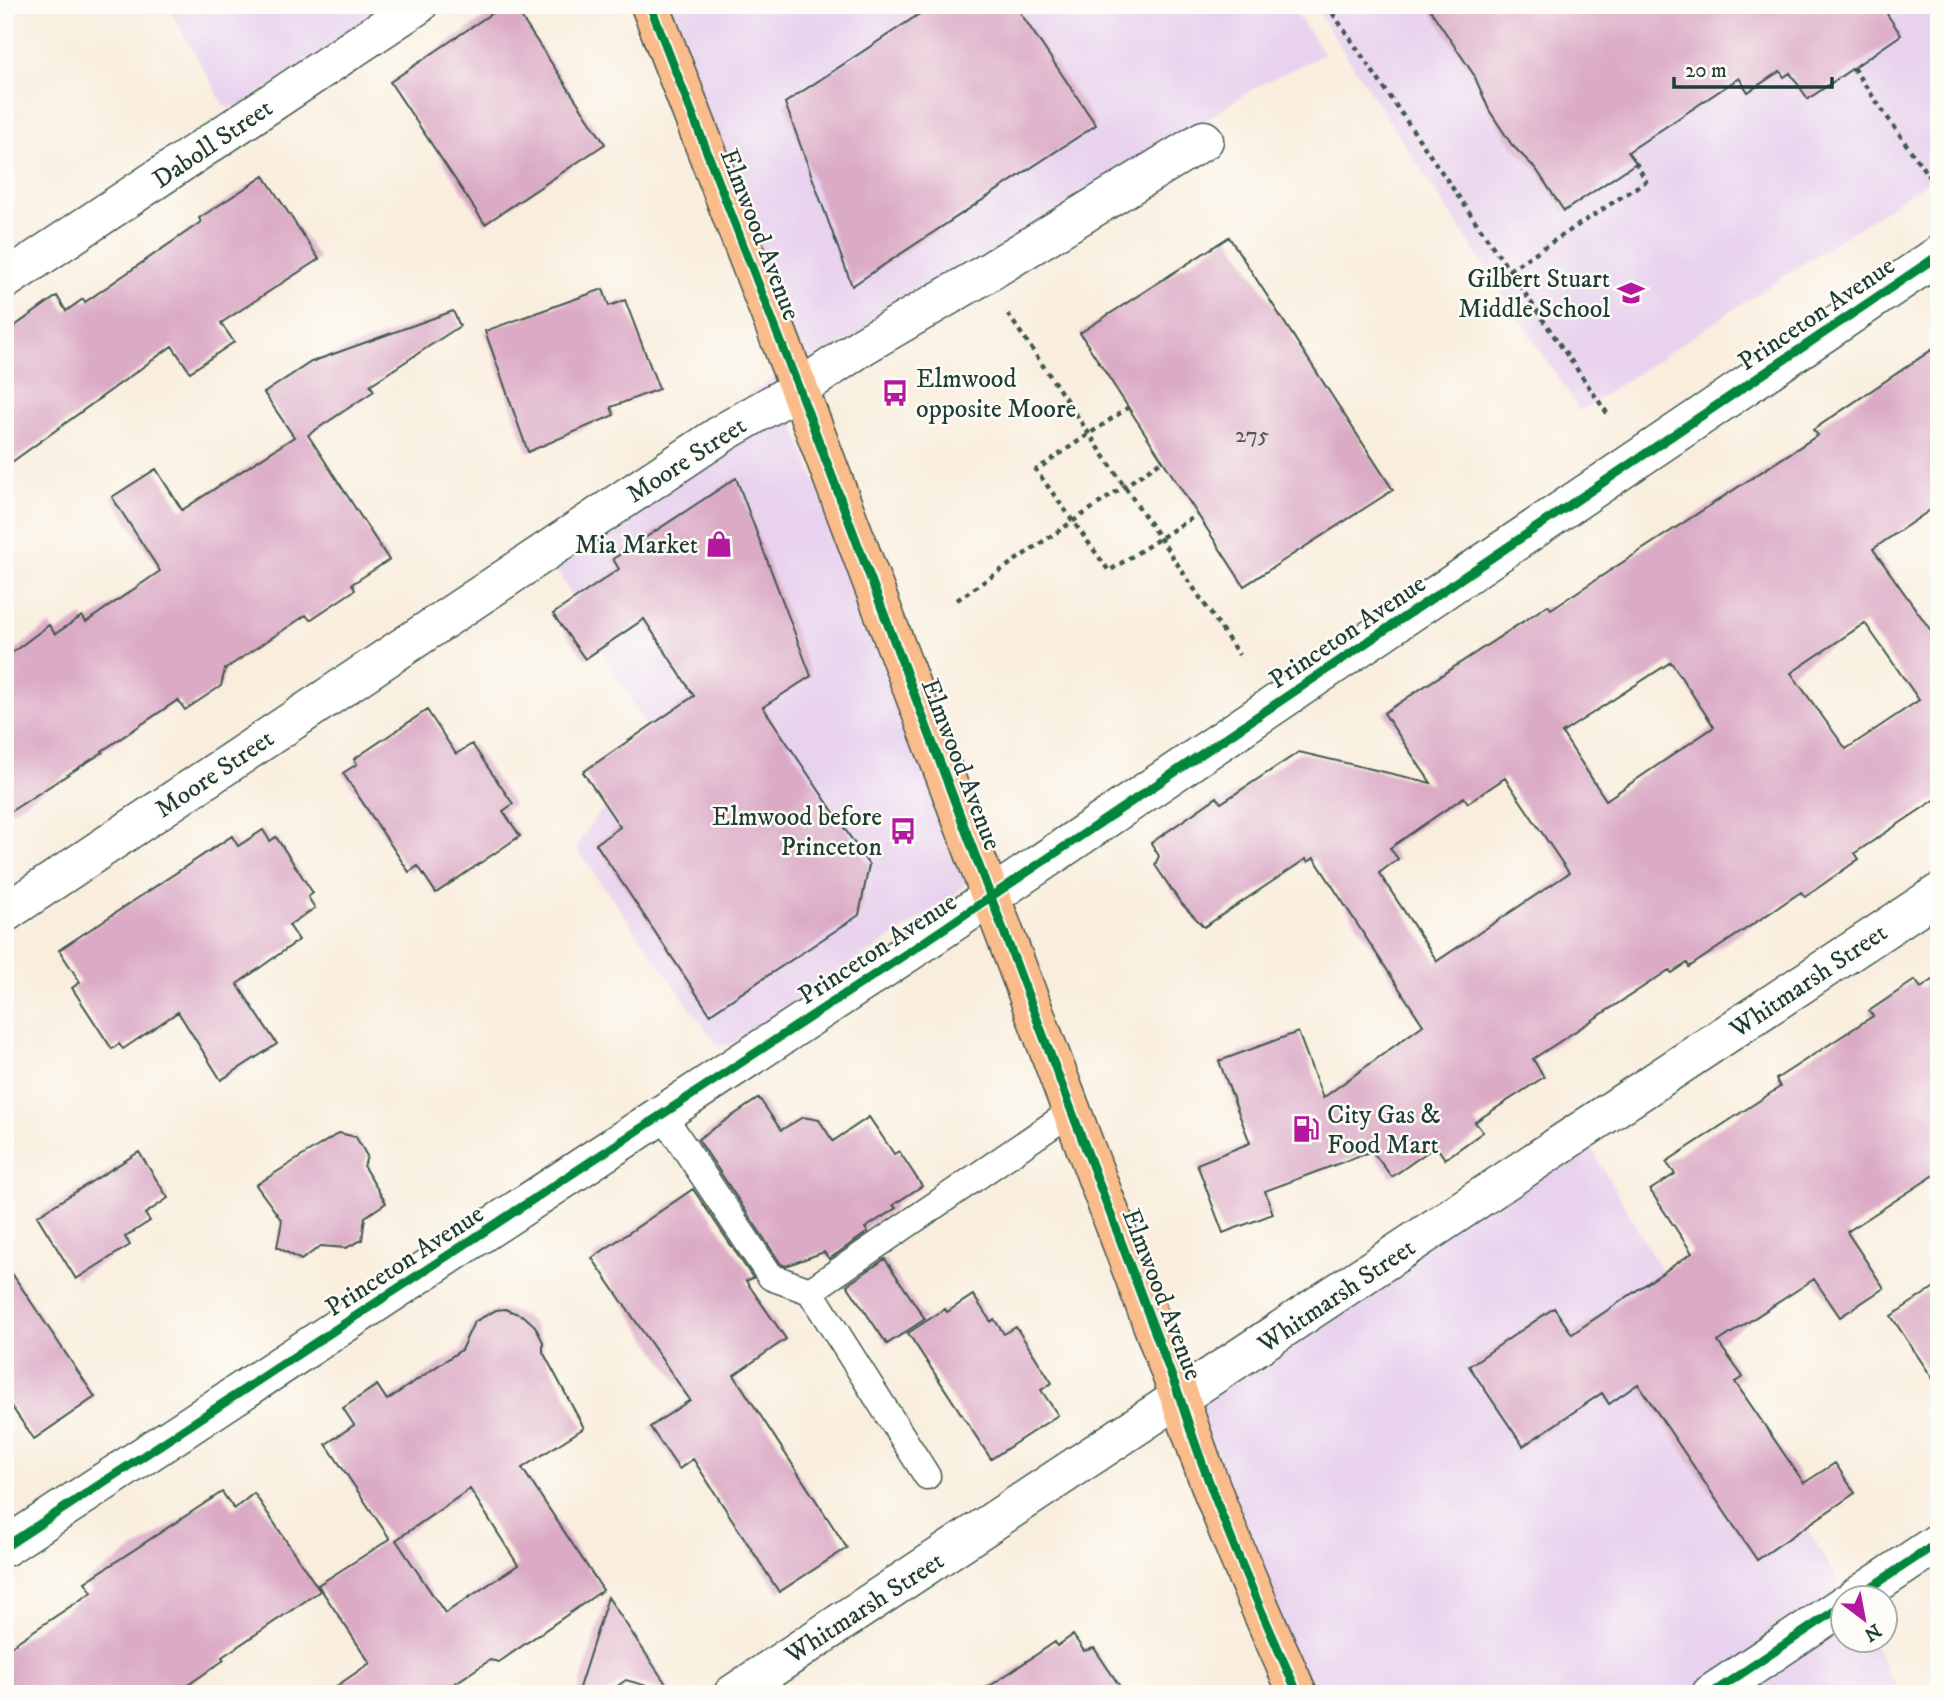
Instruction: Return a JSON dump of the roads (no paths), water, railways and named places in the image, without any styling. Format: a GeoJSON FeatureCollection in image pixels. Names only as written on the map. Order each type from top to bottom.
{"type":"FeatureCollection","features":[{"type":"Feature","properties":{"kind":"main road","name":"Elmwood Avenue"},"geometry":{"type":"LineString","coordinates":[[650,5],[799,388],[1180,1398],[1193,1439],[1298,1694]]}},
{"type":"Feature","properties":{"kind":"street","name":"Daboll Street"},"geometry":{"type":"LineString","coordinates":[[5,281],[418,5]]}},
{"type":"Feature","properties":{"kind":"street","name":"Moore Street"},"geometry":{"type":"LineString","coordinates":[[5,913],[714,439],[864,345],[1204,140]]}},
{"type":"Feature","properties":{"kind":"street","name":"Princeton Avenue"},"geometry":{"type":"LineString","coordinates":[[5,1547],[990,898],[1939,255]]}},
{"type":"Feature","properties":{"kind":"street","name":"Whitmarsh Street"},"geometry":{"type":"LineString","coordinates":[[733,1694],[1939,893]]}},
{"type":"Feature","properties":{"kind":"street"},"geometry":{"type":"LineString","coordinates":[[1876,1584],[1939,1542]]}},
{"type":"Feature","properties":{"kind":"street"},"geometry":{"type":"LineString","coordinates":[[1711,1694],[1828,1616]]}},
{"type":"Feature","properties":{"kind":"lane"},"geometry":{"type":"LineString","coordinates":[[810,1291],[1071,1112]]}},
{"type":"Feature","properties":{"kind":"lane"},"geometry":{"type":"LineString","coordinates":[[662,1114],[771,1277],[810,1291],[927,1476]]}},
{"type":"Feature","properties":{"kind":"place","name":"Gilbert Stuart Middle School"},"geometry":{"type":"Point","coordinates":[1631,293]}},
{"type":"Feature","properties":{"kind":"place","name":"Elmwood opposite Moore"},"geometry":{"type":"Point","coordinates":[895,393]}},
{"type":"Feature","properties":{"kind":"place","name":"Mia Market"},"geometry":{"type":"Point","coordinates":[719,544]}},
{"type":"Feature","properties":{"kind":"place","name":"Elmwood before Princeton"},"geometry":{"type":"Point","coordinates":[903,831]}},
{"type":"Feature","properties":{"kind":"place","name":"City Gas & Food Mart"},"geometry":{"type":"Point","coordinates":[1306,1129]}}]}
